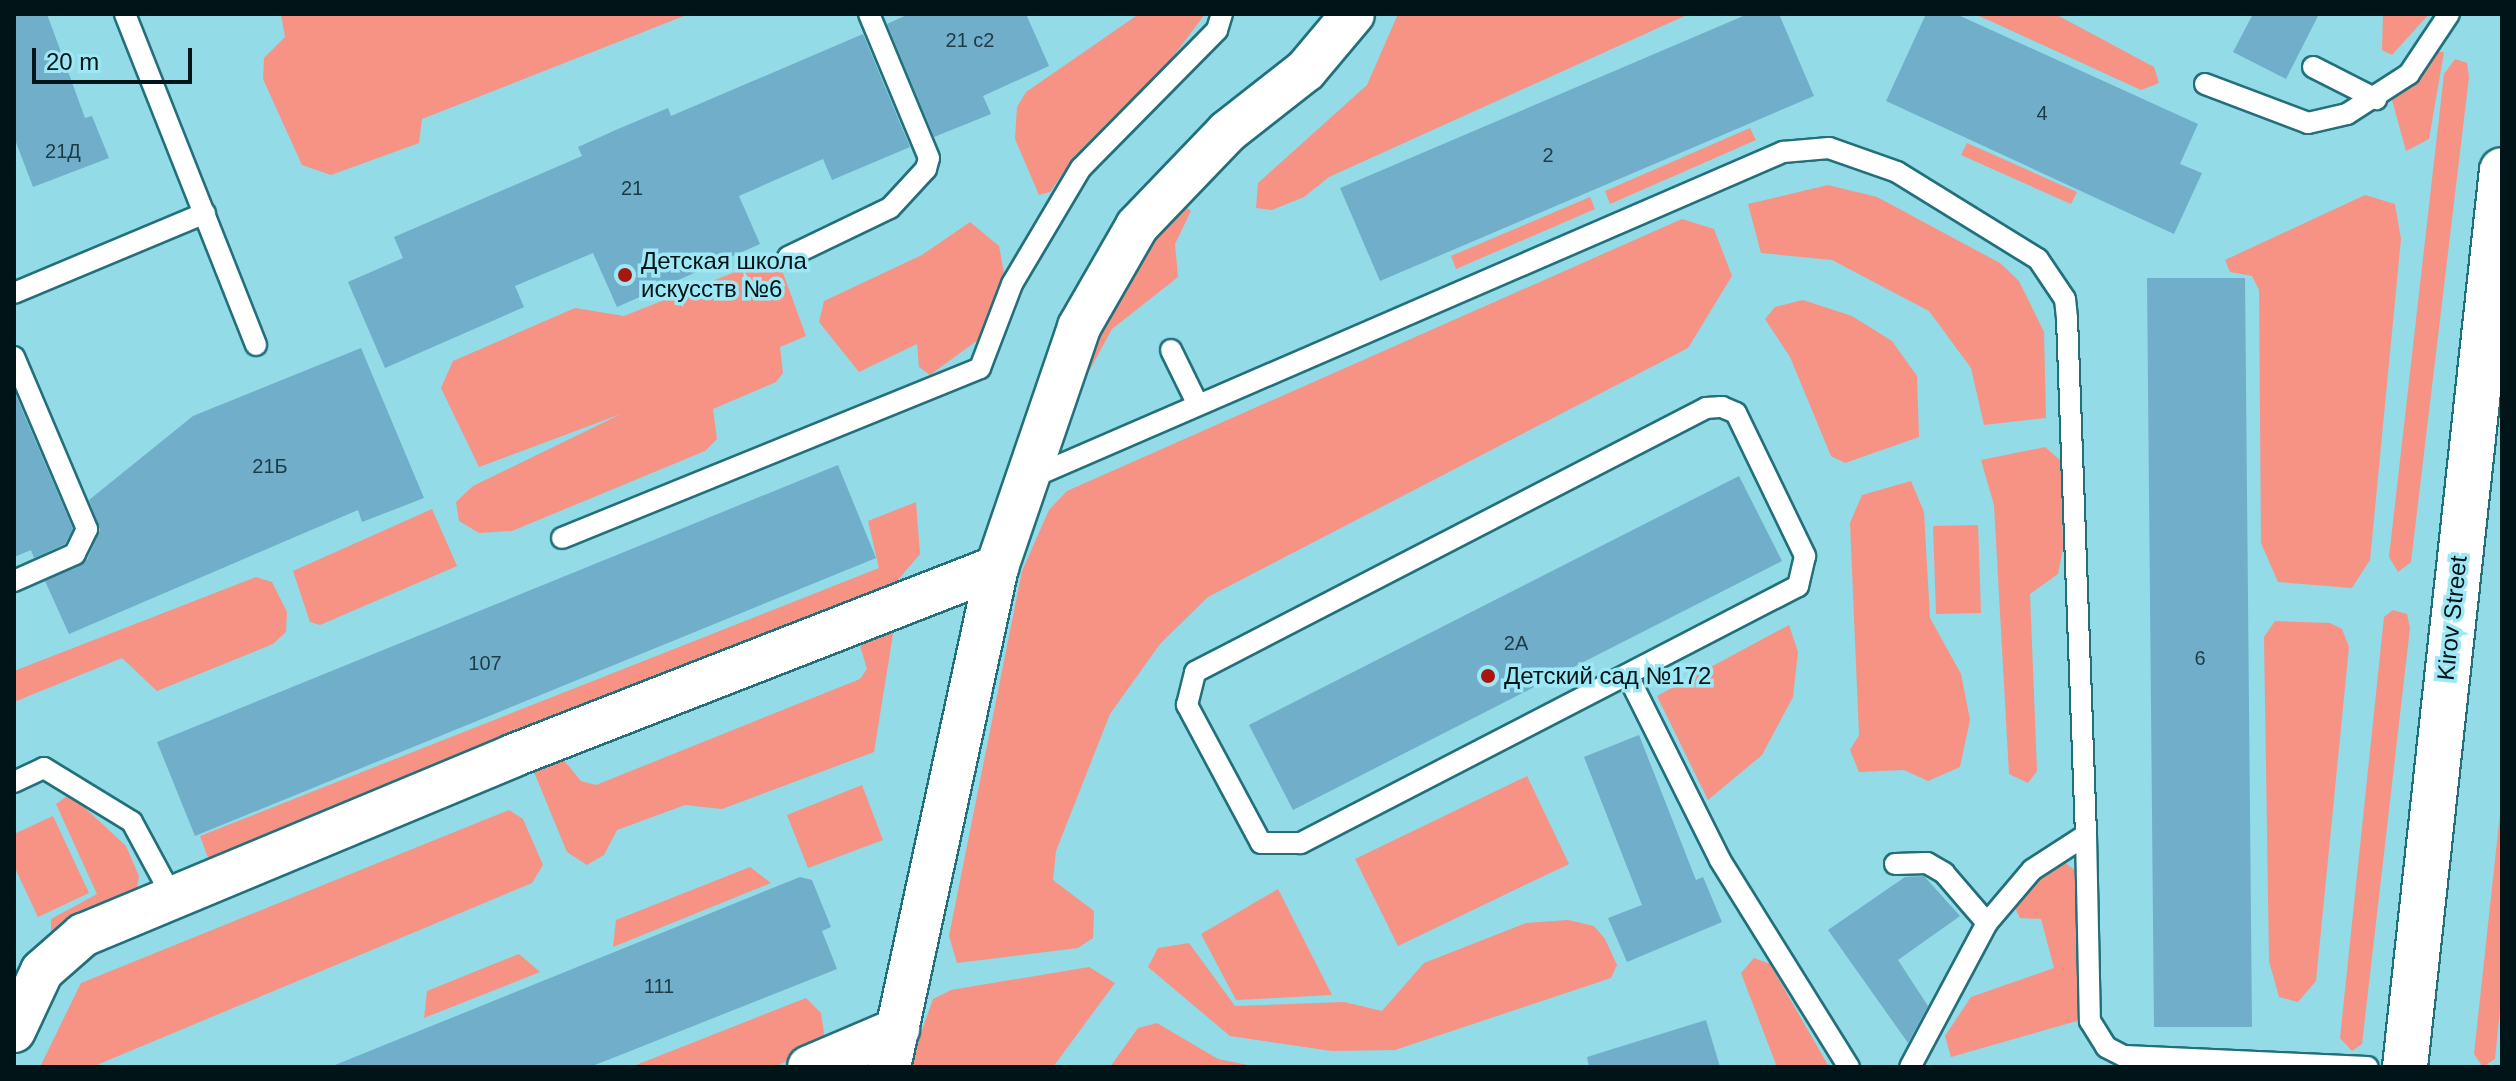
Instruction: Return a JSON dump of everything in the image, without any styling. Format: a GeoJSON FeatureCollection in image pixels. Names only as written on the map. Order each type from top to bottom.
{"type":"FeatureCollection","features":[{"type":"Feature","properties":{"kind":"main road","name":"Kirov Street"},"geometry":{"type":"LineString","coordinates":[[2405,1067],[2502,170]]}},
{"type":"Feature","properties":{"kind":"street"},"geometry":{"type":"LineString","coordinates":[[809,1067],[893,1048],[997,567],[1079,327],[1137,226],[1227,132],[1306,70],[1353,14]]}},
{"type":"Feature","properties":{"kind":"street"},"geometry":{"type":"LineString","coordinates":[[14,1031],[28,976],[83,935],[936,585],[997,567]]}},
{"type":"Feature","properties":{"kind":"lane"},"geometry":{"type":"LineString","coordinates":[[125,14],[256,345]]}},
{"type":"Feature","properties":{"kind":"lane"},"geometry":{"type":"LineString","coordinates":[[788,257],[890,208],[926,169],[929,158],[869,14]]}},
{"type":"Feature","properties":{"kind":"lane"},"geometry":{"type":"LineString","coordinates":[[562,538],[980,368],[1012,284],[1081,168],[1217,30],[1222,14]]}},
{"type":"Feature","properties":{"kind":"lane"},"geometry":{"type":"LineString","coordinates":[[2205,84],[2308,123],[2376,99],[2409,74],[2449,14]]}},
{"type":"Feature","properties":{"kind":"lane"},"geometry":{"type":"LineString","coordinates":[[2313,67],[2376,99]]}},
{"type":"Feature","properties":{"kind":"lane"},"geometry":{"type":"LineString","coordinates":[[1025,481],[1197,403],[1783,152],[1829,148],[1897,172],[2038,259],[2065,299],[2086,835],[2089,1010],[2106,1047],[2124,1056],[2368,1067]]}},
{"type":"Feature","properties":{"kind":"lane"},"geometry":{"type":"LineString","coordinates":[[14,293],[205,213]]}},
{"type":"Feature","properties":{"kind":"lane"},"geometry":{"type":"LineString","coordinates":[[1171,350],[1197,403]]}},
{"type":"Feature","properties":{"kind":"lane"},"geometry":{"type":"LineString","coordinates":[[14,357],[87,529],[75,554],[14,581]]}},
{"type":"Feature","properties":{"kind":"lane"},"geometry":{"type":"LineString","coordinates":[[1722,407],[1736,413],[1805,556],[1805,572],[1798,586],[1628,676],[1283,847],[1261,843],[1187,705],[1195,672],[1706,408],[1722,407]]}},
{"type":"Feature","properties":{"kind":"lane"},"geometry":{"type":"LineString","coordinates":[[1628,676],[1720,860],[1849,1067]]}},
{"type":"Feature","properties":{"kind":"lane"},"geometry":{"type":"LineString","coordinates":[[14,782],[44,768],[132,822],[172,896]]}},
{"type":"Feature","properties":{"kind":"lane"},"geometry":{"type":"LineString","coordinates":[[1910,1067],[1987,923],[2032,870],[2086,835]]}},
{"type":"Feature","properties":{"kind":"lane"},"geometry":{"type":"LineString","coordinates":[[1895,864],[1927,863],[1944,873],[1987,923]]}},
{"type":"Feature","properties":{"kind":"shaded area"},"geometry":{"type":"Polygon","coordinates":[[[281,14],[689,14],[422,119],[419,143],[331,175],[302,165],[263,79],[264,58],[285,37],[281,14]]]}},
{"type":"Feature","properties":{"kind":"shaded area"},"geometry":{"type":"Polygon","coordinates":[[[1139,14],[1205,14],[1173,57],[1074,157],[1050,192],[1039,195],[1015,139],[1017,107],[1026,92],[1139,14]]]}},
{"type":"Feature","properties":{"kind":"shaded area"},"geometry":{"type":"Polygon","coordinates":[[[1398,14],[1689,14],[1329,177],[1304,197],[1272,210],[1256,208],[1258,183],[1367,85],[1398,14]]]}},
{"type":"Feature","properties":{"kind":"shaded area"},"geometry":{"type":"Polygon","coordinates":[[[1975,14],[2055,14],[2154,67],[2159,83],[2141,90],[1975,14]]]}},
{"type":"Feature","properties":{"kind":"shaded area"},"geometry":{"type":"Polygon","coordinates":[[[2383,14],[2429,14],[2392,55],[2382,50],[2383,14]]]}},
{"type":"Feature","properties":{"kind":"shaded area"},"geometry":{"type":"Polygon","coordinates":[[[2434,52],[2444,52],[2429,139],[2406,151],[2392,100],[2434,52]]]}},
{"type":"Feature","properties":{"kind":"shaded area"},"geometry":{"type":"Polygon","coordinates":[[[2455,59],[2467,63],[2469,77],[2411,562],[2398,572],[2389,557],[2444,74],[2455,59]]]}},
{"type":"Feature","properties":{"kind":"shaded area"},"geometry":{"type":"Polygon","coordinates":[[[1750,128],[1756,140],[1610,204],[1605,191],[1750,128]]]}},
{"type":"Feature","properties":{"kind":"shaded area"},"geometry":{"type":"Polygon","coordinates":[[[1967,143],[2077,192],[2071,204],[1961,155],[1967,143]]]}},
{"type":"Feature","properties":{"kind":"shaded area"},"geometry":{"type":"Polygon","coordinates":[[[1828,185],[1877,197],[2000,263],[2019,281],[2044,332],[2046,418],[1984,425],[1971,368],[1929,311],[1832,260],[1761,253],[1748,204],[1828,185]]]}},
{"type":"Feature","properties":{"kind":"shaded area"},"geometry":{"type":"Polygon","coordinates":[[[2365,195],[2395,204],[2401,239],[2370,560],[2352,588],[2278,582],[2261,543],[2259,290],[2252,276],[2230,272],[2225,260],[2365,195]]]}},
{"type":"Feature","properties":{"kind":"shaded area"},"geometry":{"type":"Polygon","coordinates":[[[1590,197],[1595,209],[1456,269],[1451,256],[1590,197]]]}},
{"type":"Feature","properties":{"kind":"shaded area"},"geometry":{"type":"Polygon","coordinates":[[[1179,201],[1191,211],[1175,244],[1178,277],[1112,329],[1080,388],[1088,331],[1179,201]]]}},
{"type":"Feature","properties":{"kind":"shaded area"},"geometry":{"type":"Polygon","coordinates":[[[1682,219],[1714,229],[1732,276],[1688,348],[1208,597],[1160,644],[1110,714],[1056,851],[1053,880],[1094,911],[1093,938],[1078,948],[957,963],[949,936],[1022,571],[1049,510],[1067,491],[1682,219]]]}},
{"type":"Feature","properties":{"kind":"shaded area"},"geometry":{"type":"Polygon","coordinates":[[[970,222],[999,246],[1005,278],[982,337],[930,375],[919,367],[917,344],[859,372],[819,322],[824,301],[922,255],[970,222]]]}},
{"type":"Feature","properties":{"kind":"shaded area"},"geometry":{"type":"Polygon","coordinates":[[[770,258],[779,262],[806,336],[780,347],[783,373],[776,382],[713,409],[717,439],[705,451],[512,531],[479,533],[459,521],[456,502],[473,486],[621,414],[479,467],[441,388],[453,361],[575,308],[624,316],[770,258]]]}},
{"type":"Feature","properties":{"kind":"shaded area"},"geometry":{"type":"Polygon","coordinates":[[[1803,300],[1852,316],[1892,341],[1917,376],[1919,437],[1845,463],[1831,456],[1790,357],[1765,319],[1775,307],[1803,300]]]}},
{"type":"Feature","properties":{"kind":"shaded area"},"geometry":{"type":"Polygon","coordinates":[[[2045,447],[2061,461],[2063,548],[2058,574],[2030,594],[2037,771],[2028,783],[2009,774],[1994,505],[1981,460],[2045,447]]]}},
{"type":"Feature","properties":{"kind":"shaded area"},"geometry":{"type":"Polygon","coordinates":[[[1911,481],[1924,512],[1930,618],[1961,674],[1970,720],[1960,767],[1928,781],[1904,770],[1859,772],[1850,750],[1859,735],[1850,523],[1862,495],[1911,481]]]}},
{"type":"Feature","properties":{"kind":"shaded area"},"geometry":{"type":"Polygon","coordinates":[[[916,502],[920,554],[885,595],[210,863],[200,836],[879,568],[868,521],[916,502]]]}},
{"type":"Feature","properties":{"kind":"shaded area"},"geometry":{"type":"Polygon","coordinates":[[[432,509],[457,566],[320,625],[310,622],[293,571],[432,509]]]}},
{"type":"Feature","properties":{"kind":"shaded area"},"geometry":{"type":"Polygon","coordinates":[[[1978,525],[1981,613],[1936,614],[1933,526],[1978,525]]]}},
{"type":"Feature","properties":{"kind":"shaded area"},"geometry":{"type":"Polygon","coordinates":[[[256,577],[272,582],[287,612],[286,632],[273,644],[157,691],[122,658],[14,702],[14,671],[256,577]]]}},
{"type":"Feature","properties":{"kind":"shaded area"},"geometry":{"type":"Polygon","coordinates":[[[2393,610],[2407,614],[2410,628],[2362,1044],[2352,1051],[2340,1038],[2384,617],[2393,610]]]}},
{"type":"Feature","properties":{"kind":"shaded area"},"geometry":{"type":"Polygon","coordinates":[[[2275,621],[2330,623],[2342,629],[2349,647],[2316,981],[2298,1002],[2279,997],[2269,961],[2264,637],[2275,621]]]}},
{"type":"Feature","properties":{"kind":"shaded area"},"geometry":{"type":"Polygon","coordinates":[[[1789,625],[1798,652],[1793,697],[1762,755],[1708,800],[1657,696],[1789,625]]]}},
{"type":"Feature","properties":{"kind":"shaded area"},"geometry":{"type":"Polygon","coordinates":[[[894,628],[874,752],[722,809],[685,805],[617,830],[604,855],[587,865],[567,852],[534,772],[546,759],[562,758],[581,781],[596,785],[860,679],[867,669],[858,639],[894,628]]]}},
{"type":"Feature","properties":{"kind":"shaded area"},"geometry":{"type":"Polygon","coordinates":[[[1527,776],[1569,864],[1398,946],[1355,859],[1527,776]]]}},
{"type":"Feature","properties":{"kind":"shaded area"},"geometry":{"type":"Polygon","coordinates":[[[862,785],[883,840],[808,868],[787,815],[862,785]]]}},
{"type":"Feature","properties":{"kind":"shaded area"},"geometry":{"type":"Polygon","coordinates":[[[70,794],[126,846],[139,876],[136,895],[58,937],[51,935],[51,919],[97,894],[56,804],[70,794]]]}},
{"type":"Feature","properties":{"kind":"shaded area"},"geometry":{"type":"Polygon","coordinates":[[[2502,795],[2502,989],[2495,1059],[2483,1067],[2474,1054],[2502,795]]]}},
{"type":"Feature","properties":{"kind":"shaded area"},"geometry":{"type":"Polygon","coordinates":[[[509,810],[523,819],[543,865],[532,883],[92,1067],[40,1067],[81,983],[509,810]]]}},
{"type":"Feature","properties":{"kind":"shaded area"},"geometry":{"type":"Polygon","coordinates":[[[53,816],[89,893],[38,917],[14,866],[14,834],[53,816]]]}},
{"type":"Feature","properties":{"kind":"shaded area"},"geometry":{"type":"Polygon","coordinates":[[[2063,861],[2077,872],[2077,1021],[1951,1057],[1945,1036],[1971,997],[2054,968],[2041,919],[2020,918],[2012,902],[2063,861]]]}},
{"type":"Feature","properties":{"kind":"shaded area"},"geometry":{"type":"Polygon","coordinates":[[[750,867],[771,883],[613,947],[616,920],[750,867]]]}},
{"type":"Feature","properties":{"kind":"shaded area"},"geometry":{"type":"Polygon","coordinates":[[[1278,889],[1332,995],[1236,1000],[1201,934],[1278,889]]]}},
{"type":"Feature","properties":{"kind":"shaded area"},"geometry":{"type":"Polygon","coordinates":[[[1568,920],[1594,926],[1605,939],[1617,965],[1611,978],[1395,1050],[1332,1051],[1230,1036],[1148,967],[1158,948],[1189,943],[1235,1006],[1344,1002],[1382,1011],[1424,963],[1526,923],[1568,920]]]}},
{"type":"Feature","properties":{"kind":"shaded area"},"geometry":{"type":"Polygon","coordinates":[[[519,954],[540,972],[424,1018],[427,991],[519,954]]]}},
{"type":"Feature","properties":{"kind":"shaded area"},"geometry":{"type":"Polygon","coordinates":[[[1754,958],[1770,964],[1829,1067],[1777,1067],[1741,973],[1754,958]]]}},
{"type":"Feature","properties":{"kind":"shaded area"},"geometry":{"type":"Polygon","coordinates":[[[1089,967],[1115,983],[1053,1067],[909,1067],[933,999],[951,990],[1089,967]]]}},
{"type":"Feature","properties":{"kind":"shaded area"},"geometry":{"type":"Polygon","coordinates":[[[806,998],[821,1013],[826,1046],[773,1067],[631,1067],[806,998]]]}},
{"type":"Feature","properties":{"kind":"shaded area"},"geometry":{"type":"Polygon","coordinates":[[[1157,1023],[1218,1059],[1257,1067],[1110,1067],[1138,1028],[1157,1023]]]}},
{"type":"Feature","properties":{"kind":"building"},"geometry":{"type":"Polygon","coordinates":[[[14,14],[47,14],[85,118],[92,116],[109,158],[33,187],[14,137],[14,14]]]}},
{"type":"Feature","properties":{"kind":"building"},"geometry":{"type":"Polygon","coordinates":[[[909,14],[1026,14],[1049,66],[983,96],[991,114],[934,137],[887,24],[909,14]]]}},
{"type":"Feature","properties":{"kind":"building"},"geometry":{"type":"Polygon","coordinates":[[[1748,14],[1779,14],[1814,96],[1380,281],[1340,188],[1748,14]]]}},
{"type":"Feature","properties":{"kind":"building"},"geometry":{"type":"Polygon","coordinates":[[[1926,14],[1956,14],[2198,124],[2180,164],[2202,173],[2174,234],[1886,101],[1926,14]]]}},
{"type":"Feature","properties":{"kind":"building"},"geometry":{"type":"Polygon","coordinates":[[[2253,14],[2319,14],[2286,79],[2233,52],[2253,14]]]}},
{"type":"Feature","properties":{"kind":"building"},"geometry":{"type":"Polygon","coordinates":[[[863,34],[910,147],[832,180],[823,159],[739,196],[760,244],[617,307],[593,253],[515,286],[524,307],[385,368],[348,282],[403,258],[394,237],[582,156],[578,147],[618,129],[668,108],[671,116],[863,34]]]}},
{"type":"Feature","properties":{"kind":"building"},"geometry":{"type":"Polygon","coordinates":[[[2147,278],[2245,278],[2252,1027],[2154,1027],[2147,278]]]}},
{"type":"Feature","properties":{"kind":"building"},"geometry":{"type":"Polygon","coordinates":[[[361,348],[424,498],[362,522],[358,510],[69,634],[45,581],[87,560],[100,530],[89,500],[193,416],[361,348]]]}},
{"type":"Feature","properties":{"kind":"building"},"geometry":{"type":"Polygon","coordinates":[[[14,391],[73,529],[65,544],[34,558],[31,550],[14,557],[14,391]]]}},
{"type":"Feature","properties":{"kind":"building"},"geometry":{"type":"Polygon","coordinates":[[[838,465],[876,558],[195,836],[157,742],[838,465]]]}},
{"type":"Feature","properties":{"kind":"building"},"geometry":{"type":"Polygon","coordinates":[[[1739,476],[1782,561],[1293,810],[1249,725],[1739,476]]]}},
{"type":"Feature","properties":{"kind":"building"},"geometry":{"type":"Polygon","coordinates":[[[1639,735],[1696,880],[1703,877],[1722,922],[1627,962],[1608,918],[1642,905],[1584,757],[1639,735]]]}},
{"type":"Feature","properties":{"kind":"building"},"geometry":{"type":"Polygon","coordinates":[[[1924,876],[1960,916],[1898,960],[1928,1006],[1908,1043],[1828,930],[1905,877],[1924,876]]]}},
{"type":"Feature","properties":{"kind":"building"},"geometry":{"type":"Polygon","coordinates":[[[800,877],[812,880],[831,927],[822,931],[837,969],[590,1067],[330,1067],[800,877]]]}},
{"type":"Feature","properties":{"kind":"building"},"geometry":{"type":"Polygon","coordinates":[[[1706,1020],[1720,1067],[1589,1067],[1587,1057],[1706,1020]]]}},
{"type":"Feature","properties":{"kind":"place","name":"Детская школа искусств №6"},"geometry":{"type":"Point","coordinates":[625,275]}},
{"type":"Feature","properties":{"kind":"place","name":"Детский сад №172"},"geometry":{"type":"Point","coordinates":[1488,676]}}]}
